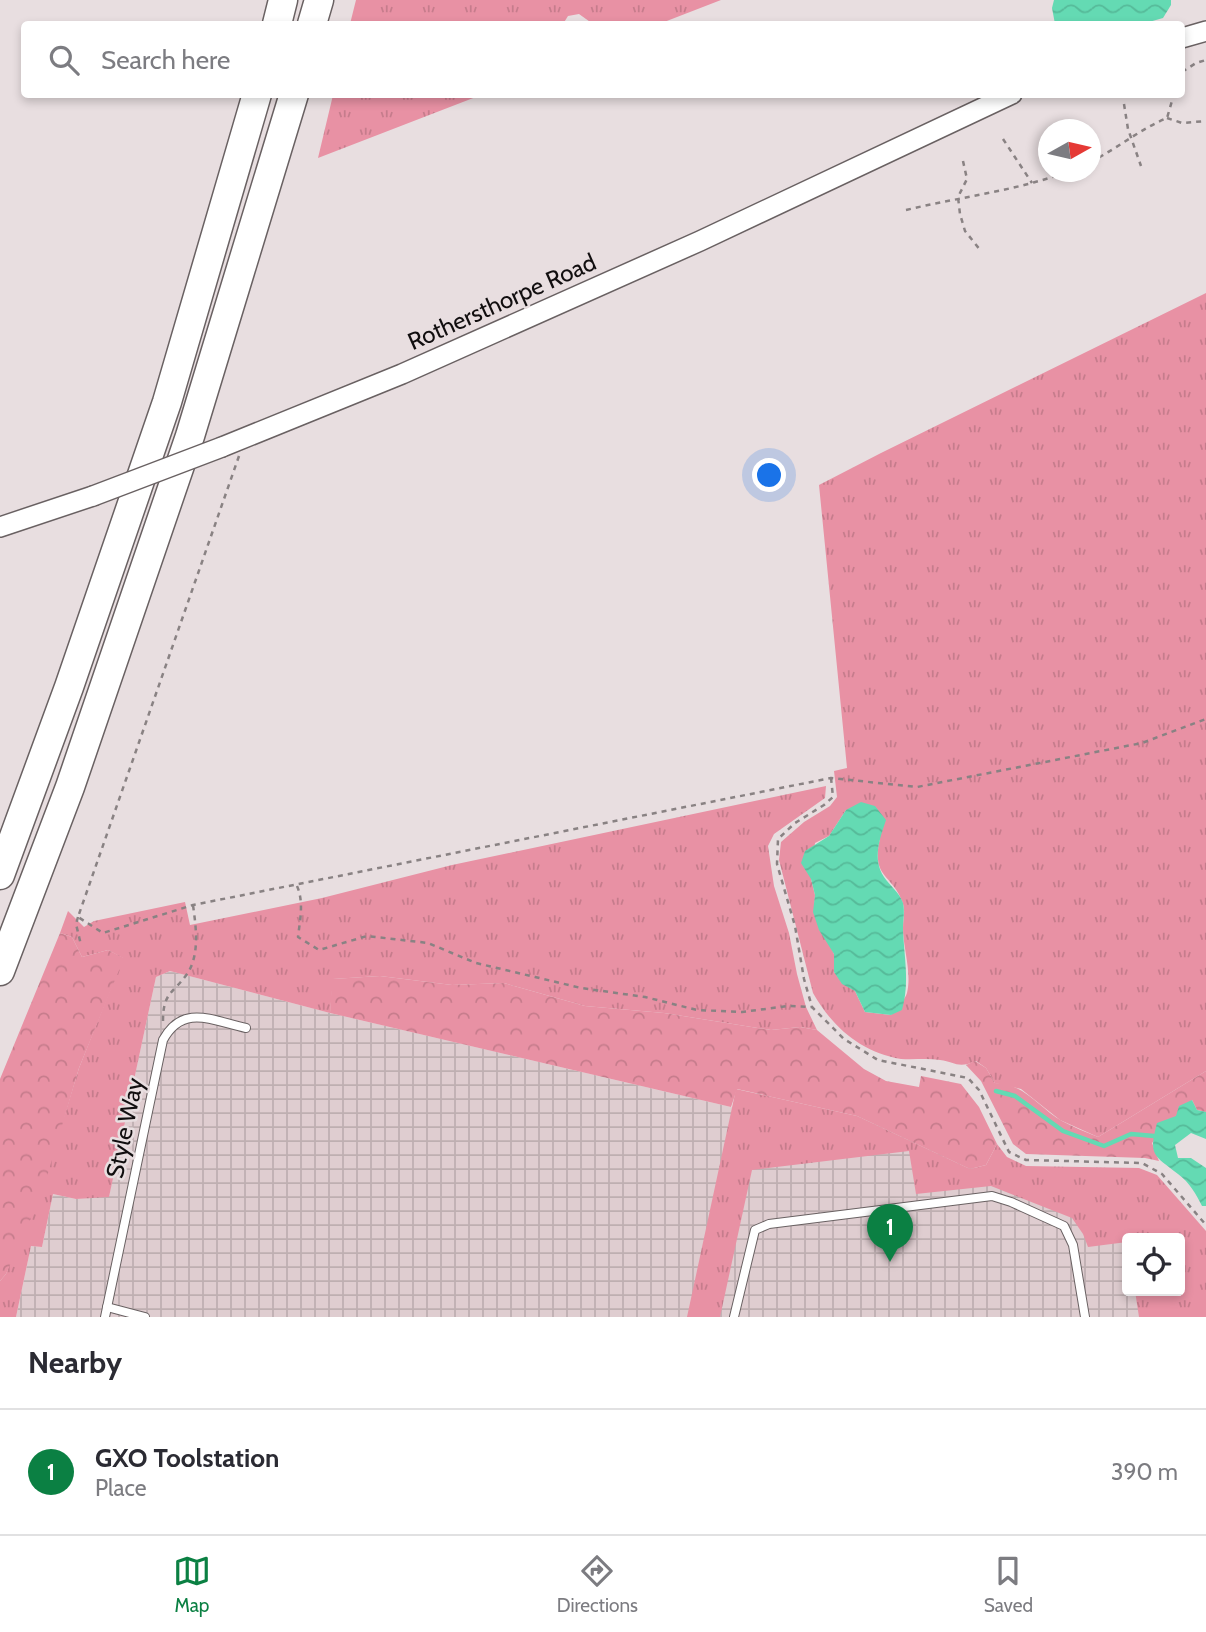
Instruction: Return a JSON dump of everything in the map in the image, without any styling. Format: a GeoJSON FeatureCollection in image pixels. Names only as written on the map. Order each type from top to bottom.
{"type":"FeatureCollection","features":[{"type":"Feature","properties":{"kind":"highway"},"geometry":{"type":"LineString","coordinates":[[278,21],[283,0]]}},
{"type":"Feature","properties":{"kind":"highway"},"geometry":{"type":"LineString","coordinates":[[313,21],[319,0]]}},
{"type":"Feature","properties":{"kind":"highway"},"geometry":{"type":"LineString","coordinates":[[0,875],[69,687],[167,402],[256,98]]}},
{"type":"Feature","properties":{"kind":"highway"},"geometry":{"type":"LineString","coordinates":[[0,971],[70,787],[190,436],[293,98]]}},
{"type":"Feature","properties":{"kind":"street"},"geometry":{"type":"LineString","coordinates":[[1185,37],[1206,32]]}},
{"type":"Feature","properties":{"kind":"street","name":"Rothersthorpe Road"},"geometry":{"type":"LineString","coordinates":[[0,527],[93,496],[222,447],[402,374],[675,252],[1003,98]]}},
{"type":"Feature","properties":{"kind":"lane"},"geometry":{"type":"LineString","coordinates":[[163,1040],[176,1022],[188,1017],[246,1028]]}},
{"type":"Feature","properties":{"kind":"lane","name":"Style Way"},"geometry":{"type":"LineString","coordinates":[[105,1317],[163,1040]]}},
{"type":"Feature","properties":{"kind":"lane"},"geometry":{"type":"LineString","coordinates":[[734,1317],[755,1230],[769,1224],[992,1196],[1064,1226],[1073,1245],[1085,1317]]}},
{"type":"Feature","properties":{"kind":"lane"},"geometry":{"type":"LineString","coordinates":[[107,1307],[145,1317]]}},
{"type":"Feature","properties":{"kind":"path"},"geometry":{"type":"LineString","coordinates":[[1185,70],[1206,60]]}},
{"type":"Feature","properties":{"kind":"path"},"geometry":{"type":"LineString","coordinates":[[1167,118],[1173,98]]}},
{"type":"Feature","properties":{"kind":"path"},"geometry":{"type":"LineString","coordinates":[[1124,104],[1140,166]]}},
{"type":"Feature","properties":{"kind":"path"},"geometry":{"type":"LineString","coordinates":[[1101,156],[1167,118],[1182,122],[1206,121]]}},
{"type":"Feature","properties":{"kind":"path"},"geometry":{"type":"LineString","coordinates":[[1003,139],[1032,183]]}},
{"type":"Feature","properties":{"kind":"path"},"geometry":{"type":"LineString","coordinates":[[963,161],[967,179],[958,197],[965,231],[981,251]]}},
{"type":"Feature","properties":{"kind":"path"},"geometry":{"type":"LineString","coordinates":[[906,210],[958,197],[1004,191],[1038,181]]}},
{"type":"Feature","properties":{"kind":"path"},"geometry":{"type":"LineString","coordinates":[[81,945],[76,924],[78,917],[246,437]]}},
{"type":"Feature","properties":{"kind":"path"},"geometry":{"type":"LineString","coordinates":[[78,917],[103,933],[193,905],[831,778],[918,787],[1142,743],[1206,719]]}},
{"type":"Feature","properties":{"kind":"path"},"geometry":{"type":"LineString","coordinates":[[831,778],[833,797],[795,822],[778,839],[777,864],[812,1007],[844,1039],[878,1060],[968,1078],[979,1090],[1009,1152],[1026,1160],[1142,1163],[1162,1174],[1206,1225]]}},
{"type":"Feature","properties":{"kind":"path"},"geometry":{"type":"LineString","coordinates":[[297,884],[301,902],[298,937],[319,950],[367,936],[428,943],[476,963],[581,988],[645,997],[697,1010],[742,1012],[788,1006],[812,1007]]}},
{"type":"Feature","properties":{"kind":"path"},"geometry":{"type":"LineString","coordinates":[[163,1040],[163,1008],[172,989],[186,975],[193,962],[196,933],[193,905]]}},
{"type":"Feature","properties":{"kind":"shaded area"},"geometry":{"type":"Polygon","coordinates":[[[170,971],[330,1013],[731,1107],[857,1116],[1122,1236],[1122,1296],[1178,1296],[1180,1317],[16,1317],[31,1246],[42,1247],[53,1194],[76,1199],[109,1196],[156,977],[170,971]]]}},
{"type":"Feature","properties":{"kind":"green space"},"geometry":{"type":"Polygon","coordinates":[[[356,0],[721,0],[667,21],[589,21],[579,14],[568,16],[565,21],[351,21],[356,0]]]}},
{"type":"Feature","properties":{"kind":"green space"},"geometry":{"type":"Polygon","coordinates":[[[332,98],[473,98],[318,158],[332,98]]]}},
{"type":"Feature","properties":{"kind":"green space"},"geometry":{"type":"Polygon","coordinates":[[[1206,293],[1206,1071],[1098,1137],[1060,1120],[1021,1089],[995,1083],[986,1068],[976,1061],[961,1065],[935,1059],[901,1059],[873,1051],[839,1027],[813,993],[779,860],[781,842],[804,822],[830,806],[837,797],[834,771],[847,768],[819,485],[1206,293]],[[846,810],[829,836],[815,843],[811,879],[815,895],[814,912],[834,954],[834,972],[855,991],[865,1012],[891,1015],[906,996],[908,985],[903,936],[904,911],[898,892],[880,868],[880,838],[846,810]]]}},
{"type":"Feature","properties":{"kind":"green space"},"geometry":{"type":"Polygon","coordinates":[[[826,786],[825,798],[774,834],[768,846],[774,886],[789,933],[797,974],[806,1007],[817,1030],[800,1027],[771,1030],[664,1013],[585,1006],[504,983],[452,985],[380,976],[333,979],[330,1013],[170,971],[156,977],[109,1197],[76,1199],[53,1194],[42,1247],[31,1246],[16,1317],[0,1317],[0,1281],[6,1274],[65,1114],[79,1068],[123,958],[108,950],[82,957],[72,937],[60,933],[68,911],[84,927],[94,921],[185,902],[190,925],[322,898],[452,865],[826,786]]]}},
{"type":"Feature","properties":{"kind":"green space"},"geometry":{"type":"Polygon","coordinates":[[[60,933],[72,937],[82,957],[108,950],[124,958],[79,1068],[43,1190],[6,1274],[0,1281],[0,1079],[60,933]]]}},
{"type":"Feature","properties":{"kind":"green space"},"geometry":{"type":"Polygon","coordinates":[[[380,976],[452,985],[504,983],[585,1006],[664,1013],[771,1030],[800,1027],[817,1030],[864,1069],[886,1081],[919,1087],[921,1076],[961,1084],[979,1107],[997,1144],[986,1165],[970,1169],[857,1116],[737,1089],[731,1107],[330,1013],[332,979],[380,976]]]}},
{"type":"Feature","properties":{"kind":"green space"},"geometry":{"type":"Polygon","coordinates":[[[975,1061],[986,1068],[995,1083],[1014,1087],[1062,1121],[1098,1137],[1206,1071],[1206,1112],[1197,1110],[1192,1100],[1152,1143],[1159,1161],[1145,1158],[1026,1154],[1013,1144],[981,1081],[966,1065],[975,1061]]]}},
{"type":"Feature","properties":{"kind":"green space"},"geometry":{"type":"Polygon","coordinates":[[[736,1089],[857,1116],[970,1169],[986,1165],[997,1144],[1007,1157],[1026,1166],[1139,1168],[1157,1175],[1206,1231],[1206,1317],[1139,1317],[1136,1296],[1185,1296],[1185,1233],[1122,1233],[1122,1243],[1088,1247],[1072,1218],[991,1186],[916,1194],[909,1151],[752,1170],[720,1317],[687,1317],[736,1089]]]}},
{"type":"Feature","properties":{"kind":"water"},"geometry":{"type":"Polygon","coordinates":[[[1054,0],[1171,0],[1163,18],[1152,21],[1054,21],[1052,8],[1054,0]]]}},
{"type":"Feature","properties":{"kind":"water"},"geometry":{"type":"Polygon","coordinates":[[[861,802],[875,806],[886,820],[878,848],[878,863],[884,877],[904,906],[906,990],[902,1010],[891,1015],[865,1012],[855,991],[842,984],[834,972],[834,954],[819,930],[813,912],[815,895],[811,879],[801,863],[805,851],[829,836],[846,810],[861,802]]]}},
{"type":"Feature","properties":{"kind":"water"},"geometry":{"type":"Polygon","coordinates":[[[1192,1100],[1197,1110],[1206,1112],[1206,1139],[1191,1133],[1175,1145],[1178,1158],[1191,1158],[1206,1168],[1206,1206],[1202,1206],[1189,1185],[1158,1158],[1153,1149],[1157,1123],[1176,1116],[1179,1106],[1192,1100]]]}},
{"type":"Feature","properties":{"kind":"waterway"},"geometry":{"type":"LineString","coordinates":[[996,1091],[1015,1096],[1063,1131],[1104,1146],[1131,1134],[1154,1136]]}},
{"type":"Feature","properties":{"kind":"place","name":"GXO Toolstation"},"geometry":{"type":"Point","coordinates":[890,1262]}}]}
